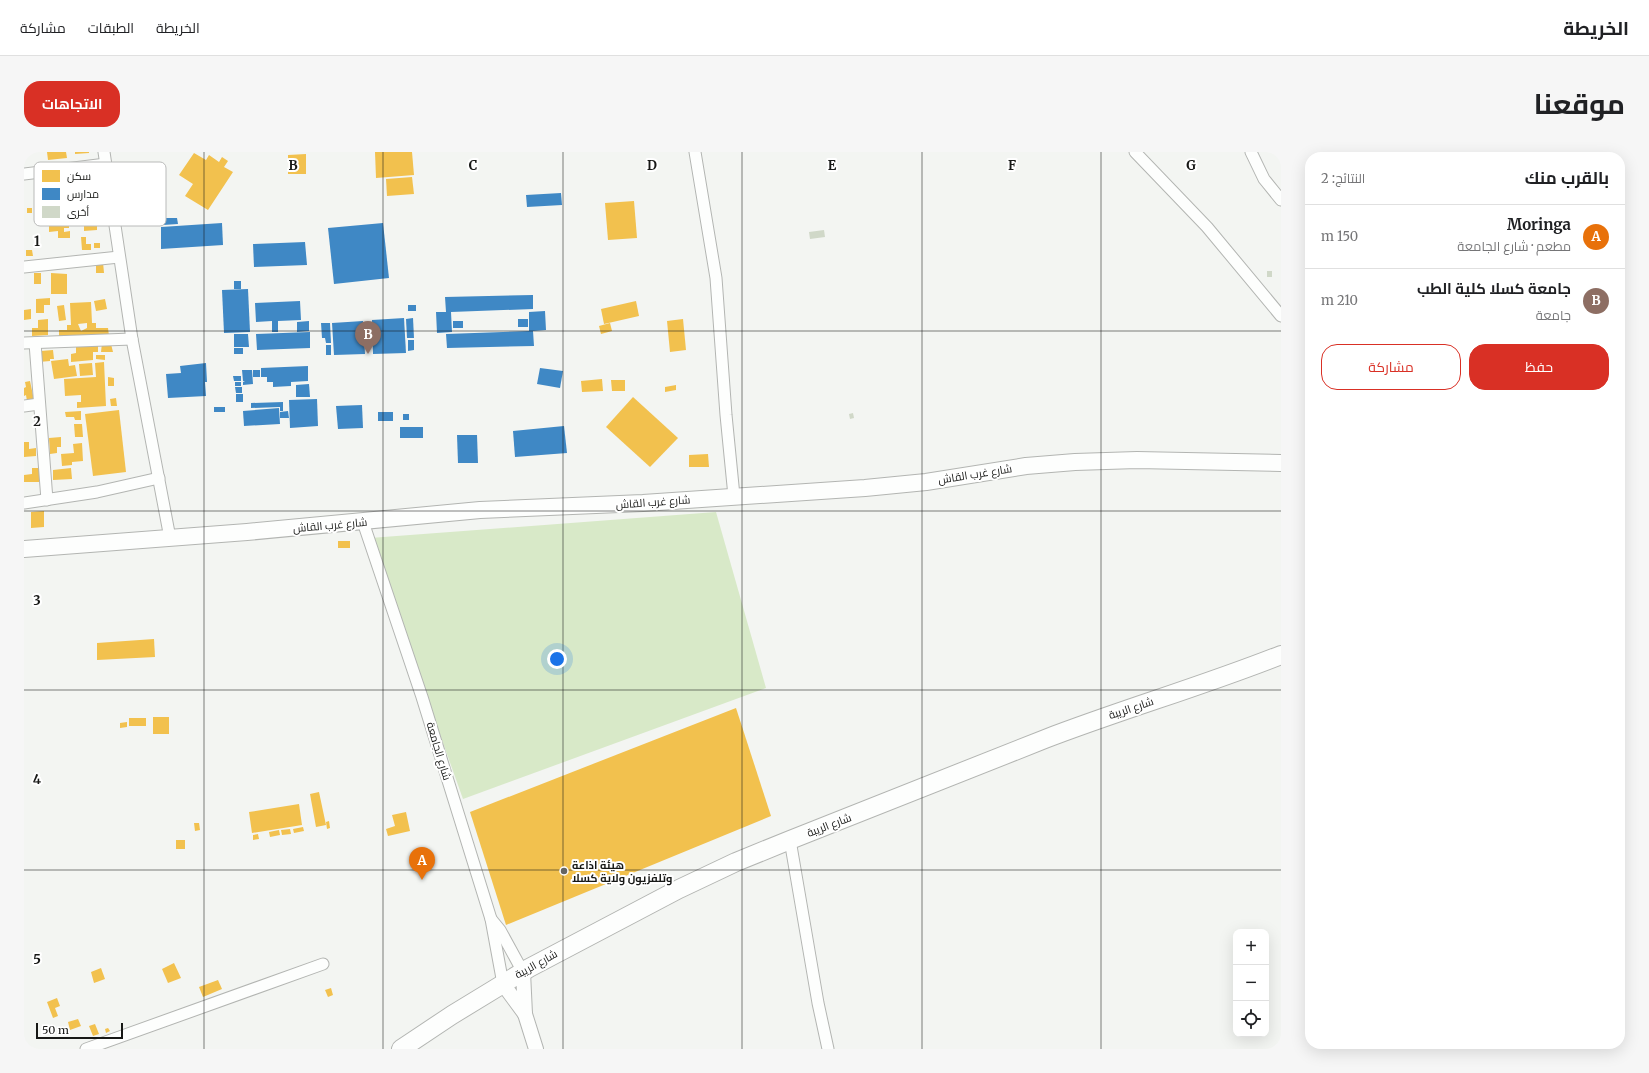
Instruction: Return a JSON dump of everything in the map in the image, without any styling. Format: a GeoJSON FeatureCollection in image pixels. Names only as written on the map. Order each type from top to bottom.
{"type":"FeatureCollection","features":[{"type":"Feature","properties":{"kind":"main road","name":"شارع غرب القاش"},"geometry":{"type":"LineString","coordinates":[[24,549],[363,522],[480,510],[643,503],[810,492],[926,482],[1026,466],[1074,462],[1137,460],[1281,462]]}},
{"type":"Feature","properties":{"kind":"main road","name":"شارع الريبة"},"geometry":{"type":"LineString","coordinates":[[402,1049],[523,972],[591,934],[736,862],[1085,724],[1199,686],[1281,655]]}},
{"type":"Feature","properties":{"kind":"street"},"geometry":{"type":"LineString","coordinates":[[104,152],[106,162]]}},
{"type":"Feature","properties":{"kind":"street"},"geometry":{"type":"LineString","coordinates":[[695,152],[716,278],[726,415],[734,496]]}},
{"type":"Feature","properties":{"kind":"street"},"geometry":{"type":"LineString","coordinates":[[1135,152],[1207,227],[1281,316]]}},
{"type":"Feature","properties":{"kind":"street"},"geometry":{"type":"LineString","coordinates":[[1251,152],[1264,179],[1281,200]]}},
{"type":"Feature","properties":{"kind":"street"},"geometry":{"type":"LineString","coordinates":[[24,174],[34,173]]}},
{"type":"Feature","properties":{"kind":"street"},"geometry":{"type":"LineString","coordinates":[[115,226],[132,339],[170,538]]}},
{"type":"Feature","properties":{"kind":"street"},"geometry":{"type":"LineString","coordinates":[[24,267],[120,258]]}},
{"type":"Feature","properties":{"kind":"street"},"geometry":{"type":"LineString","coordinates":[[47,500],[39,404],[29,343],[132,339]]}},
{"type":"Feature","properties":{"kind":"street"},"geometry":{"type":"LineString","coordinates":[[24,406],[39,404]]}},
{"type":"Feature","properties":{"kind":"street"},"geometry":{"type":"LineString","coordinates":[[24,503],[97,492],[159,478]]}},
{"type":"Feature","properties":{"kind":"street","name":"شارع الجامعة"},"geometry":{"type":"LineString","coordinates":[[363,522],[422,697],[491,919],[503,984]]}},
{"type":"Feature","properties":{"kind":"street"},"geometry":{"type":"LineString","coordinates":[[790,840],[818,1003],[828,1049]]}},
{"type":"Feature","properties":{"kind":"street"},"geometry":{"type":"LineString","coordinates":[[491,919],[500,930],[523,972],[525,1014],[536,1049]]}},
{"type":"Feature","properties":{"kind":"street"},"geometry":{"type":"LineString","coordinates":[[86,1049],[323,964]]}},
{"type":"Feature","properties":{"kind":"street"},"geometry":{"type":"LineString","coordinates":[[503,984],[525,1014]]}},
{"type":"Feature","properties":{"kind":"green space"},"geometry":{"type":"Polygon","coordinates":[[[716,512],[766,688],[463,799],[370,538],[716,512]]]}},
{"type":"Feature","properties":{"kind":"building: سكن"},"geometry":{"type":"Polygon","coordinates":[[[47,152],[66,152],[67,158],[48,160],[47,152]]]}},
{"type":"Feature","properties":{"kind":"building: سكن"},"geometry":{"type":"Polygon","coordinates":[[[75,152],[89,152],[89,153],[75,154],[75,152]]]}},
{"type":"Feature","properties":{"kind":"building: سكن"},"geometry":{"type":"Polygon","coordinates":[[[375,152],[412,152],[414,175],[376,178],[375,152]]]}},
{"type":"Feature","properties":{"kind":"building: سكن"},"geometry":{"type":"Polygon","coordinates":[[[194,153],[206,160],[209,155],[219,162],[222,157],[228,161],[224,167],[233,172],[208,210],[185,196],[193,184],[179,175],[194,153]]]}},
{"type":"Feature","properties":{"kind":"building: سكن"},"geometry":{"type":"Polygon","coordinates":[[[306,154],[306,174],[288,174],[288,155],[306,154]]]}},
{"type":"Feature","properties":{"kind":"building: سكن"},"geometry":{"type":"Polygon","coordinates":[[[412,177],[414,194],[387,196],[386,179],[412,177]]]}},
{"type":"Feature","properties":{"kind":"building: سكن"},"geometry":{"type":"Polygon","coordinates":[[[634,201],[637,238],[608,240],[605,203],[634,201]]]}},
{"type":"Feature","properties":{"kind":"building: سكن"},"geometry":{"type":"Polygon","coordinates":[[[27,208],[32,208],[32,213],[27,213],[27,208]]]}},
{"type":"Feature","properties":{"kind":"building: سكن"},"geometry":{"type":"Polygon","coordinates":[[[49,226],[69,226],[69,228],[64,228],[64,232],[70,231],[70,238],[58,238],[58,231],[49,232],[49,226]]]}},
{"type":"Feature","properties":{"kind":"building: سكن"},"geometry":{"type":"Polygon","coordinates":[[[84,226],[97,226],[97,230],[84,231],[84,226]]]}},
{"type":"Feature","properties":{"kind":"building: سكن"},"geometry":{"type":"Polygon","coordinates":[[[81,237],[86,237],[86,244],[91,244],[91,250],[82,250],[81,237]]]}},
{"type":"Feature","properties":{"kind":"building: سكن"},"geometry":{"type":"Polygon","coordinates":[[[94,243],[100,243],[100,248],[94,248],[94,243]]]}},
{"type":"Feature","properties":{"kind":"building: سكن"},"geometry":{"type":"Polygon","coordinates":[[[26,250],[32,250],[33,256],[26,256],[26,250]]]}},
{"type":"Feature","properties":{"kind":"building: سكن"},"geometry":{"type":"Polygon","coordinates":[[[96,262],[103,262],[104,273],[96,273],[96,262]]]}},
{"type":"Feature","properties":{"kind":"building: سكن"},"geometry":{"type":"Polygon","coordinates":[[[34,273],[41,273],[41,284],[34,284],[34,273]]]}},
{"type":"Feature","properties":{"kind":"building: سكن"},"geometry":{"type":"Polygon","coordinates":[[[51,273],[67,274],[67,294],[51,294],[51,273]]]}},
{"type":"Feature","properties":{"kind":"building: سكن"},"geometry":{"type":"Polygon","coordinates":[[[50,298],[50,305],[44,305],[44,313],[36,313],[36,299],[50,298]]]}},
{"type":"Feature","properties":{"kind":"building: سكن"},"geometry":{"type":"Polygon","coordinates":[[[105,299],[107,309],[96,311],[94,301],[105,299]]]}},
{"type":"Feature","properties":{"kind":"building: سكن"},"geometry":{"type":"Polygon","coordinates":[[[636,301],[639,316],[604,324],[601,309],[636,301]]]}},
{"type":"Feature","properties":{"kind":"building: سكن"},"geometry":{"type":"Polygon","coordinates":[[[91,302],[92,323],[96,323],[96,328],[108,328],[109,336],[59,338],[59,330],[67,330],[67,325],[71,325],[70,303],[91,302]],[[87,323],[78,324],[81,331],[87,328],[87,323]]]}},
{"type":"Feature","properties":{"kind":"building: سكن"},"geometry":{"type":"Polygon","coordinates":[[[64,305],[66,320],[59,321],[57,306],[64,305]]]}},
{"type":"Feature","properties":{"kind":"building: سكن"},"geometry":{"type":"Polygon","coordinates":[[[31,309],[31,319],[24,320],[24,310],[31,309]]]}},
{"type":"Feature","properties":{"kind":"building: سكن"},"geometry":{"type":"Polygon","coordinates":[[[48,319],[48,335],[32,336],[32,328],[38,328],[38,320],[48,319]]]}},
{"type":"Feature","properties":{"kind":"building: سكن"},"geometry":{"type":"Polygon","coordinates":[[[683,319],[686,350],[670,352],[667,321],[683,319]]]}},
{"type":"Feature","properties":{"kind":"building: سكن"},"geometry":{"type":"Polygon","coordinates":[[[610,323],[612,331],[601,334],[599,326],[610,323]]]}},
{"type":"Feature","properties":{"kind":"building: سكن"},"geometry":{"type":"Polygon","coordinates":[[[102,343],[111,344],[113,352],[101,352],[102,343]]]}},
{"type":"Feature","properties":{"kind":"building: سكن"},"geometry":{"type":"Polygon","coordinates":[[[98,345],[98,352],[93,352],[93,360],[71,362],[71,354],[76,353],[76,347],[98,345]]]}},
{"type":"Feature","properties":{"kind":"building: سكن"},"geometry":{"type":"Polygon","coordinates":[[[53,350],[54,359],[39,362],[41,351],[53,350]]]}},
{"type":"Feature","properties":{"kind":"building: سكن"},"geometry":{"type":"Polygon","coordinates":[[[96,355],[105,355],[105,360],[96,359],[96,355]]]}},
{"type":"Feature","properties":{"kind":"building: سكن"},"geometry":{"type":"Polygon","coordinates":[[[68,359],[69,366],[75,365],[77,376],[54,379],[51,361],[68,359]]]}},
{"type":"Feature","properties":{"kind":"building: سكن"},"geometry":{"type":"Polygon","coordinates":[[[104,362],[106,406],[77,408],[77,402],[81,402],[81,395],[65,396],[64,379],[96,377],[95,363],[104,362]]]}},
{"type":"Feature","properties":{"kind":"building: سكن"},"geometry":{"type":"Polygon","coordinates":[[[92,363],[93,375],[80,376],[79,364],[92,363]]]}},
{"type":"Feature","properties":{"kind":"building: سكن"},"geometry":{"type":"Polygon","coordinates":[[[108,377],[114,378],[114,386],[108,386],[108,377]]]}},
{"type":"Feature","properties":{"kind":"building: سكن"},"geometry":{"type":"Polygon","coordinates":[[[602,379],[603,391],[582,392],[581,381],[602,379]]]}},
{"type":"Feature","properties":{"kind":"building: سكن"},"geometry":{"type":"Polygon","coordinates":[[[611,380],[625,380],[625,391],[612,391],[611,380]]]}},
{"type":"Feature","properties":{"kind":"building: سكن"},"geometry":{"type":"Polygon","coordinates":[[[30,381],[34,400],[27,401],[26,395],[24,396],[24,388],[26,387],[25,382],[30,381]]]}},
{"type":"Feature","properties":{"kind":"building: سكن"},"geometry":{"type":"Polygon","coordinates":[[[676,385],[676,390],[665,392],[665,387],[676,385]]]}},
{"type":"Feature","properties":{"kind":"building: سكن"},"geometry":{"type":"Polygon","coordinates":[[[633,397],[678,438],[650,467],[606,427],[633,397]]]}},
{"type":"Feature","properties":{"kind":"building: سكن"},"geometry":{"type":"Polygon","coordinates":[[[116,398],[117,406],[111,406],[110,399],[116,398]]]}},
{"type":"Feature","properties":{"kind":"building: سكن"},"geometry":{"type":"Polygon","coordinates":[[[119,410],[126,472],[93,476],[85,414],[119,410]]]}},
{"type":"Feature","properties":{"kind":"building: سكن"},"geometry":{"type":"Polygon","coordinates":[[[81,411],[81,420],[75,420],[74,417],[66,417],[65,412],[81,411]]]}},
{"type":"Feature","properties":{"kind":"building: سكن"},"geometry":{"type":"Polygon","coordinates":[[[74,424],[82,424],[83,437],[75,437],[74,424]]]}},
{"type":"Feature","properties":{"kind":"building: سكن"},"geometry":{"type":"Polygon","coordinates":[[[61,437],[61,447],[57,447],[57,453],[50,454],[49,438],[61,437]]]}},
{"type":"Feature","properties":{"kind":"building: سكن"},"geometry":{"type":"Polygon","coordinates":[[[24,442],[29,442],[29,449],[36,448],[36,456],[24,457],[24,442]]]}},
{"type":"Feature","properties":{"kind":"building: سكن"},"geometry":{"type":"Polygon","coordinates":[[[82,443],[83,461],[72,462],[72,465],[62,466],[61,454],[74,453],[73,444],[82,443]]]}},
{"type":"Feature","properties":{"kind":"building: سكن"},"geometry":{"type":"Polygon","coordinates":[[[708,454],[709,467],[689,467],[689,455],[708,454]]]}},
{"type":"Feature","properties":{"kind":"building: سكن"},"geometry":{"type":"Polygon","coordinates":[[[32,468],[39,468],[39,482],[24,482],[24,475],[32,474],[32,468]]]}},
{"type":"Feature","properties":{"kind":"building: سكن"},"geometry":{"type":"Polygon","coordinates":[[[71,468],[72,479],[53,480],[53,470],[71,468]]]}},
{"type":"Feature","properties":{"kind":"building: سكن"},"geometry":{"type":"Polygon","coordinates":[[[44,511],[44,527],[31,528],[31,512],[44,511]]]}},
{"type":"Feature","properties":{"kind":"building: سكن"},"geometry":{"type":"Polygon","coordinates":[[[338,541],[350,541],[350,548],[338,548],[338,541]]]}},
{"type":"Feature","properties":{"kind":"building: سكن"},"geometry":{"type":"Polygon","coordinates":[[[154,639],[155,657],[97,660],[97,643],[154,639]]]}},
{"type":"Feature","properties":{"kind":"building: سكن","name":"هيئة اذاعة وتلفزيون ولاية كسلا"},"geometry":{"type":"Polygon","coordinates":[[[736,708],[771,816],[506,925],[470,812],[736,708]]]}},
{"type":"Feature","properties":{"kind":"building: سكن"},"geometry":{"type":"Polygon","coordinates":[[[153,717],[169,717],[169,734],[153,734],[153,717]]]}},
{"type":"Feature","properties":{"kind":"building: سكن"},"geometry":{"type":"Polygon","coordinates":[[[129,718],[146,718],[146,726],[129,726],[129,718]]]}},
{"type":"Feature","properties":{"kind":"building: سكن"},"geometry":{"type":"Polygon","coordinates":[[[127,722],[127,727],[120,728],[120,723],[127,722]]]}},
{"type":"Feature","properties":{"kind":"building: سكن"},"geometry":{"type":"Polygon","coordinates":[[[319,792],[326,825],[316,827],[310,794],[319,792]]]}},
{"type":"Feature","properties":{"kind":"building: سكن"},"geometry":{"type":"Polygon","coordinates":[[[299,804],[302,825],[252,833],[249,812],[299,804]]]}},
{"type":"Feature","properties":{"kind":"building: سكن"},"geometry":{"type":"Polygon","coordinates":[[[406,812],[410,831],[388,836],[386,829],[395,826],[392,815],[406,812]]]}},
{"type":"Feature","properties":{"kind":"building: سكن"},"geometry":{"type":"Polygon","coordinates":[[[329,821],[330,828],[327,829],[326,822],[329,821]]]}},
{"type":"Feature","properties":{"kind":"building: سكن"},"geometry":{"type":"Polygon","coordinates":[[[194,823],[199,823],[200,830],[195,831],[194,823]]]}},
{"type":"Feature","properties":{"kind":"building: سكن"},"geometry":{"type":"Polygon","coordinates":[[[303,827],[304,831],[294,833],[293,829],[303,827]]]}},
{"type":"Feature","properties":{"kind":"building: سكن"},"geometry":{"type":"Polygon","coordinates":[[[290,829],[291,834],[282,835],[281,830],[290,829]]]}},
{"type":"Feature","properties":{"kind":"building: سكن"},"geometry":{"type":"Polygon","coordinates":[[[279,830],[280,835],[270,837],[269,832],[279,830]]]}},
{"type":"Feature","properties":{"kind":"building: سكن"},"geometry":{"type":"Polygon","coordinates":[[[258,834],[259,839],[253,840],[253,835],[258,834]]]}},
{"type":"Feature","properties":{"kind":"building: سكن"},"geometry":{"type":"Polygon","coordinates":[[[176,840],[185,840],[185,849],[176,849],[176,840]]]}},
{"type":"Feature","properties":{"kind":"building: سكن"},"geometry":{"type":"Polygon","coordinates":[[[174,963],[181,978],[168,983],[162,969],[174,963]]]}},
{"type":"Feature","properties":{"kind":"building: سكن"},"geometry":{"type":"Polygon","coordinates":[[[101,968],[105,979],[94,983],[91,972],[101,968]]]}},
{"type":"Feature","properties":{"kind":"building: سكن"},"geometry":{"type":"Polygon","coordinates":[[[218,980],[222,989],[203,997],[199,987],[218,980]]]}},
{"type":"Feature","properties":{"kind":"building: سكن"},"geometry":{"type":"Polygon","coordinates":[[[331,988],[333,995],[328,997],[325,990],[331,988]]]}},
{"type":"Feature","properties":{"kind":"building: سكن"},"geometry":{"type":"Polygon","coordinates":[[[57,998],[60,1006],[55,1008],[58,1016],[53,1018],[47,1002],[57,998]]]}},
{"type":"Feature","properties":{"kind":"building: سكن"},"geometry":{"type":"Polygon","coordinates":[[[78,1019],[81,1026],[70,1030],[68,1022],[78,1019]]]}},
{"type":"Feature","properties":{"kind":"building: سكن"},"geometry":{"type":"Polygon","coordinates":[[[95,1024],[99,1034],[93,1036],[89,1026],[95,1024]]]}},
{"type":"Feature","properties":{"kind":"building: سكن"},"geometry":{"type":"Polygon","coordinates":[[[108,1028],[110,1031],[106,1033],[105,1029],[108,1028]]]}},
{"type":"Feature","properties":{"kind":"building: مدارس"},"geometry":{"type":"Polygon","coordinates":[[[561,193],[562,205],[527,207],[526,195],[561,193]]]}},
{"type":"Feature","properties":{"kind":"building: مدارس"},"geometry":{"type":"Polygon","coordinates":[[[166,218],[177,218],[178,224],[166,225],[166,218]]]}},
{"type":"Feature","properties":{"kind":"building: مدارس"},"geometry":{"type":"Polygon","coordinates":[[[222,223],[223,245],[161,249],[161,227],[222,223]]]}},
{"type":"Feature","properties":{"kind":"building: مدارس"},"geometry":{"type":"Polygon","coordinates":[[[383,223],[389,278],[334,284],[328,228],[383,223]]]}},
{"type":"Feature","properties":{"kind":"building: مدارس"},"geometry":{"type":"Polygon","coordinates":[[[305,242],[307,265],[254,267],[253,244],[305,242]]]}},
{"type":"Feature","properties":{"kind":"building: مدارس"},"geometry":{"type":"Polygon","coordinates":[[[234,281],[241,281],[241,289],[234,289],[234,281]]]}},
{"type":"Feature","properties":{"kind":"building: مدارس"},"geometry":{"type":"Polygon","coordinates":[[[248,289],[250,332],[224,333],[222,290],[248,289]]]}},
{"type":"Feature","properties":{"kind":"building: مدارس"},"geometry":{"type":"Polygon","coordinates":[[[533,295],[533,309],[451,312],[452,332],[437,333],[436,312],[446,312],[445,297],[533,295]]]}},
{"type":"Feature","properties":{"kind":"building: مدارس"},"geometry":{"type":"Polygon","coordinates":[[[300,301],[301,320],[278,321],[278,332],[272,332],[272,321],[256,322],[255,303],[300,301]]]}},
{"type":"Feature","properties":{"kind":"building: مدارس"},"geometry":{"type":"Polygon","coordinates":[[[408,305],[416,305],[416,311],[408,311],[408,305]]]}},
{"type":"Feature","properties":{"kind":"building: مدارس"},"geometry":{"type":"Polygon","coordinates":[[[545,311],[546,330],[533,331],[534,346],[447,348],[446,334],[529,331],[529,312],[545,311]]]}},
{"type":"Feature","properties":{"kind":"building: مدارس"},"geometry":{"type":"Polygon","coordinates":[[[404,318],[406,353],[373,354],[372,320],[404,318]]]}},
{"type":"Feature","properties":{"kind":"building: مدارس"},"geometry":{"type":"Polygon","coordinates":[[[413,318],[414,338],[407,338],[406,319],[413,318]]]}},
{"type":"Feature","properties":{"kind":"building: مدارس"},"geometry":{"type":"Polygon","coordinates":[[[518,319],[528,319],[528,327],[518,327],[518,319]]]}},
{"type":"Feature","properties":{"kind":"building: مدارس"},"geometry":{"type":"Polygon","coordinates":[[[309,321],[309,331],[297,332],[297,322],[309,321]]]}},
{"type":"Feature","properties":{"kind":"building: مدارس"},"geometry":{"type":"Polygon","coordinates":[[[363,321],[365,354],[334,355],[332,323],[363,321]]]}},
{"type":"Feature","properties":{"kind":"building: مدارس"},"geometry":{"type":"Polygon","coordinates":[[[453,321],[463,321],[463,328],[453,328],[453,321]]]}},
{"type":"Feature","properties":{"kind":"building: مدارس"},"geometry":{"type":"Polygon","coordinates":[[[370,322],[371,332],[365,332],[365,323],[370,322]]]}},
{"type":"Feature","properties":{"kind":"building: مدارس"},"geometry":{"type":"Polygon","coordinates":[[[321,323],[330,323],[331,343],[326,343],[325,338],[322,338],[321,323]]]}},
{"type":"Feature","properties":{"kind":"building: مدارس"},"geometry":{"type":"Polygon","coordinates":[[[310,332],[310,348],[257,350],[256,334],[310,332]]]}},
{"type":"Feature","properties":{"kind":"building: مدارس"},"geometry":{"type":"Polygon","coordinates":[[[234,334],[248,334],[249,347],[234,347],[234,334]]]}},
{"type":"Feature","properties":{"kind":"building: مدارس"},"geometry":{"type":"Polygon","coordinates":[[[408,340],[414,340],[414,350],[408,351],[408,340]]]}},
{"type":"Feature","properties":{"kind":"building: مدارس"},"geometry":{"type":"Polygon","coordinates":[[[326,345],[331,345],[331,355],[326,355],[326,345]]]}},
{"type":"Feature","properties":{"kind":"building: مدارس"},"geometry":{"type":"Polygon","coordinates":[[[234,348],[243,348],[243,354],[234,354],[234,348]]]}},
{"type":"Feature","properties":{"kind":"building: مدارس"},"geometry":{"type":"Polygon","coordinates":[[[206,363],[206,396],[168,398],[166,374],[181,373],[180,366],[206,363]]]}},
{"type":"Feature","properties":{"kind":"building: مدارس"},"geometry":{"type":"Polygon","coordinates":[[[308,366],[308,381],[291,382],[291,386],[273,387],[273,382],[267,382],[267,377],[261,377],[261,368],[308,366]]]}},
{"type":"Feature","properties":{"kind":"building: مدارس"},"geometry":{"type":"Polygon","coordinates":[[[540,368],[563,371],[560,388],[537,384],[540,368]]]}},
{"type":"Feature","properties":{"kind":"building: مدارس"},"geometry":{"type":"Polygon","coordinates":[[[242,370],[252,370],[253,384],[243,385],[243,382],[245,381],[243,381],[242,370]]]}},
{"type":"Feature","properties":{"kind":"building: مدارس"},"geometry":{"type":"Polygon","coordinates":[[[253,370],[260,370],[260,377],[253,377],[253,370]]]}},
{"type":"Feature","properties":{"kind":"building: مدارس"},"geometry":{"type":"Polygon","coordinates":[[[233,376],[241,376],[241,381],[234,381],[233,376]]]}},
{"type":"Feature","properties":{"kind":"building: مدارس"},"geometry":{"type":"Polygon","coordinates":[[[235,382],[241,382],[241,386],[235,386],[235,382]]]}},
{"type":"Feature","properties":{"kind":"building: مدارس"},"geometry":{"type":"Polygon","coordinates":[[[309,384],[310,397],[296,397],[296,385],[309,384]]]}},
{"type":"Feature","properties":{"kind":"building: مدارس"},"geometry":{"type":"Polygon","coordinates":[[[235,387],[242,387],[242,393],[236,393],[235,387]]]}},
{"type":"Feature","properties":{"kind":"building: مدارس"},"geometry":{"type":"Polygon","coordinates":[[[236,394],[243,394],[243,402],[236,402],[236,394]]]}},
{"type":"Feature","properties":{"kind":"building: مدارس"},"geometry":{"type":"Polygon","coordinates":[[[317,399],[318,426],[290,428],[289,400],[317,399]]]}},
{"type":"Feature","properties":{"kind":"building: مدارس"},"geometry":{"type":"Polygon","coordinates":[[[283,402],[283,411],[280,411],[280,407],[251,408],[251,403],[283,402]]]}},
{"type":"Feature","properties":{"kind":"building: مدارس"},"geometry":{"type":"Polygon","coordinates":[[[362,405],[363,428],[338,429],[336,406],[362,405]]]}},
{"type":"Feature","properties":{"kind":"building: مدارس"},"geometry":{"type":"Polygon","coordinates":[[[214,407],[225,407],[225,412],[214,412],[214,407]]]}},
{"type":"Feature","properties":{"kind":"building: مدارس"},"geometry":{"type":"Polygon","coordinates":[[[279,408],[280,424],[244,426],[243,411],[279,408]]]}},
{"type":"Feature","properties":{"kind":"building: مدارس"},"geometry":{"type":"Polygon","coordinates":[[[288,411],[289,418],[280,418],[280,412],[288,411]]]}},
{"type":"Feature","properties":{"kind":"building: مدارس"},"geometry":{"type":"Polygon","coordinates":[[[378,412],[393,412],[393,421],[378,421],[378,412]]]}},
{"type":"Feature","properties":{"kind":"building: مدارس"},"geometry":{"type":"Polygon","coordinates":[[[403,414],[409,414],[409,420],[403,420],[403,414]]]}},
{"type":"Feature","properties":{"kind":"building: مدارس"},"geometry":{"type":"Polygon","coordinates":[[[564,426],[567,453],[515,457],[513,431],[564,426]]]}},
{"type":"Feature","properties":{"kind":"building: مدارس"},"geometry":{"type":"Polygon","coordinates":[[[400,427],[423,427],[423,438],[400,438],[400,427]]]}},
{"type":"Feature","properties":{"kind":"building: مدارس"},"geometry":{"type":"Polygon","coordinates":[[[457,435],[477,435],[478,463],[458,463],[457,435]]]}},
{"type":"Feature","properties":{"kind":"building: أخرى"},"geometry":{"type":"Polygon","coordinates":[[[824,230],[825,237],[810,239],[809,232],[824,230]]]}},
{"type":"Feature","properties":{"kind":"building: أخرى"},"geometry":{"type":"Polygon","coordinates":[[[1267,271],[1272,271],[1272,277],[1267,277],[1267,271]]]}},
{"type":"Feature","properties":{"kind":"building: أخرى"},"geometry":{"type":"Polygon","coordinates":[[[853,413],[854,418],[850,419],[849,414],[853,413]]]}},
{"type":"Feature","properties":{"kind":"place","name":"جامعة كسلا كلية الطب"},"geometry":{"type":"Point","coordinates":[368,354]}},
{"type":"Feature","properties":{"kind":"place","name":"هيئة اذاعة وتلفزيون ولاية كسلا"},"geometry":{"type":"Point","coordinates":[564,871]}},
{"type":"Feature","properties":{"kind":"place","name":"Moringa"},"geometry":{"type":"Point","coordinates":[422,880]}}]}
